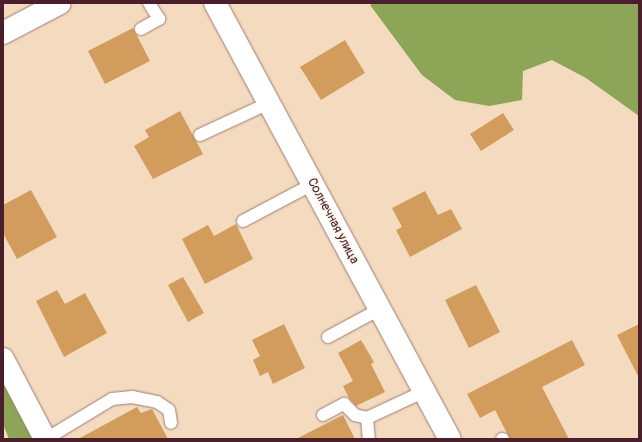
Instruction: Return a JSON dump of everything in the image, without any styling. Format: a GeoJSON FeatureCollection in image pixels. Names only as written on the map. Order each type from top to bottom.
{"type":"FeatureCollection","features":[{"type":"Feature","properties":{"kind":"street"},"geometry":{"type":"LineString","coordinates":[[3,33],[60,3]]}},
{"type":"Feature","properties":{"kind":"street","name":"Солнечная улица"},"geometry":{"type":"LineString","coordinates":[[215,3],[450,439]]}},
{"type":"Feature","properties":{"kind":"street"},"geometry":{"type":"LineString","coordinates":[[3,359],[45,439]]}},
{"type":"Feature","properties":{"kind":"lane"},"geometry":{"type":"LineString","coordinates":[[142,29],[159,19],[149,3]]}},
{"type":"Feature","properties":{"kind":"lane"},"geometry":{"type":"LineString","coordinates":[[200,134],[269,103]]}},
{"type":"Feature","properties":{"kind":"lane"},"geometry":{"type":"LineString","coordinates":[[243,221],[313,184]]}},
{"type":"Feature","properties":{"kind":"lane"},"geometry":{"type":"LineString","coordinates":[[328,337],[380,309]]}},
{"type":"Feature","properties":{"kind":"lane"},"geometry":{"type":"LineString","coordinates":[[323,415],[344,404],[355,415],[367,418],[425,391]]}},
{"type":"Feature","properties":{"kind":"lane"},"geometry":{"type":"LineString","coordinates":[[45,439],[112,400],[132,397],[157,402],[169,410],[171,424]]}},
{"type":"Feature","properties":{"kind":"lane"},"geometry":{"type":"LineString","coordinates":[[367,418],[369,439]]}},
{"type":"Feature","properties":{"kind":"green space"},"geometry":{"type":"Polygon","coordinates":[[[374,3],[639,3],[639,116],[586,78],[552,60],[523,71],[522,100],[489,106],[455,100],[422,75],[370,5],[374,3]]]}},
{"type":"Feature","properties":{"kind":"green space"},"geometry":{"type":"Polygon","coordinates":[[[3,371],[38,439],[9,439],[3,424],[3,371]]]}},
{"type":"Feature","properties":{"kind":"building"},"geometry":{"type":"Polygon","coordinates":[[[133,28],[150,61],[105,84],[88,51],[133,28]]]}},
{"type":"Feature","properties":{"kind":"building"},"geometry":{"type":"Polygon","coordinates":[[[345,40],[365,73],[321,100],[300,67],[345,40]]]}},
{"type":"Feature","properties":{"kind":"building"},"geometry":{"type":"Polygon","coordinates":[[[180,111],[203,154],[153,179],[134,146],[149,137],[145,130],[180,111]]]}},
{"type":"Feature","properties":{"kind":"building"},"geometry":{"type":"Polygon","coordinates":[[[503,113],[514,130],[481,151],[470,134],[503,113]]]}},
{"type":"Feature","properties":{"kind":"building"},"geometry":{"type":"Polygon","coordinates":[[[31,190],[57,237],[17,259],[3,233],[3,205],[31,190]]]}},
{"type":"Feature","properties":{"kind":"building"},"geometry":{"type":"Polygon","coordinates":[[[425,191],[438,215],[451,209],[462,229],[410,257],[396,230],[402,227],[392,208],[425,191]]]}},
{"type":"Feature","properties":{"kind":"building"},"geometry":{"type":"Polygon","coordinates":[[[236,224],[253,259],[205,284],[182,239],[208,225],[214,236],[236,224]]]}},
{"type":"Feature","properties":{"kind":"building"},"geometry":{"type":"Polygon","coordinates":[[[183,277],[204,313],[188,322],[168,285],[183,277]]]}},
{"type":"Feature","properties":{"kind":"building"},"geometry":{"type":"Polygon","coordinates":[[[476,285],[500,332],[469,348],[445,300],[476,285]]]}},
{"type":"Feature","properties":{"kind":"building"},"geometry":{"type":"Polygon","coordinates":[[[57,290],[65,304],[85,293],[107,333],[64,357],[36,301],[57,290]]]}},
{"type":"Feature","properties":{"kind":"building"},"geometry":{"type":"Polygon","coordinates":[[[284,324],[305,368],[273,384],[268,372],[260,376],[253,360],[260,356],[252,340],[284,324]]]}},
{"type":"Feature","properties":{"kind":"building"},"geometry":{"type":"Polygon","coordinates":[[[639,324],[639,378],[617,335],[639,324]]]}},
{"type":"Feature","properties":{"kind":"building"},"geometry":{"type":"Polygon","coordinates":[[[361,340],[374,362],[371,364],[385,392],[356,406],[349,398],[343,386],[353,381],[338,353],[361,340]]]}},
{"type":"Feature","properties":{"kind":"building"},"geometry":{"type":"Polygon","coordinates":[[[572,340],[585,365],[542,387],[569,439],[510,439],[495,410],[480,418],[467,394],[572,340]]]}},
{"type":"Feature","properties":{"kind":"building"},"geometry":{"type":"Polygon","coordinates":[[[137,407],[141,413],[152,409],[168,439],[78,439],[137,407]]]}},
{"type":"Feature","properties":{"kind":"building"},"geometry":{"type":"Polygon","coordinates":[[[343,415],[355,439],[296,439],[343,415]]]}}]}
